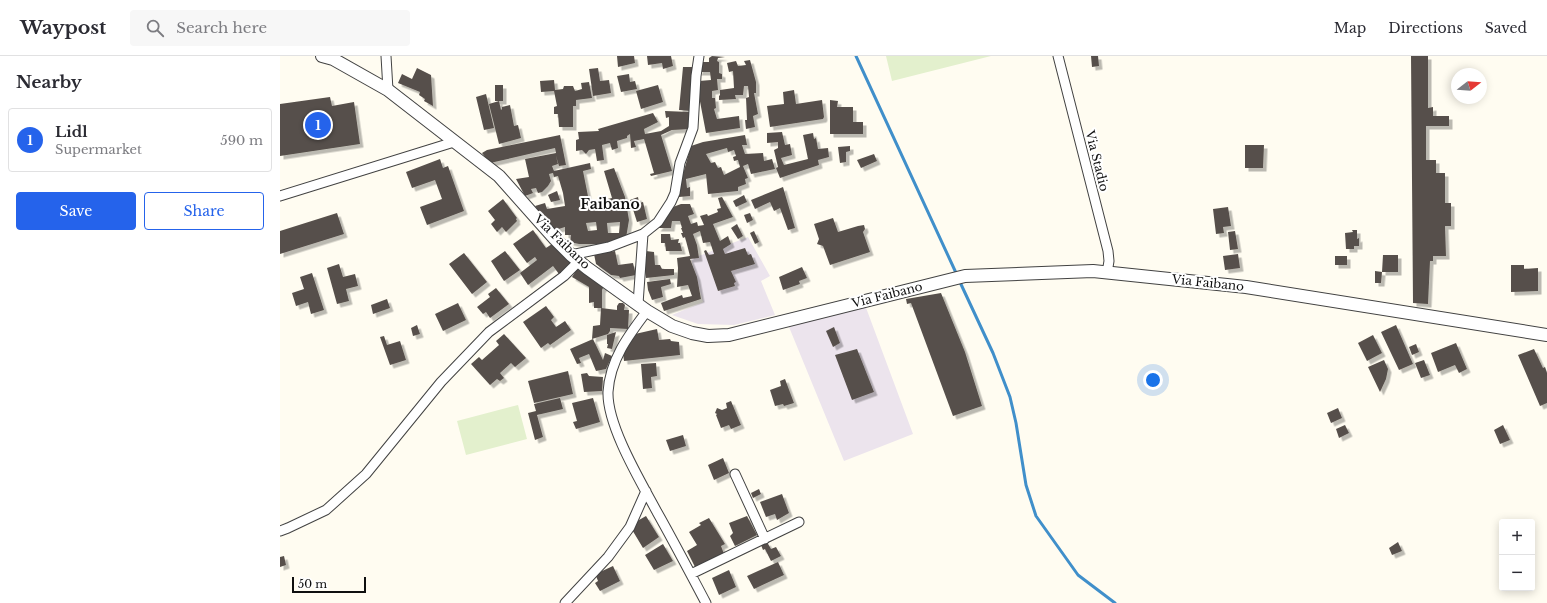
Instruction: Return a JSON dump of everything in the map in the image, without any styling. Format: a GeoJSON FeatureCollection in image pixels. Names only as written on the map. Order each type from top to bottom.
{"type":"FeatureCollection","features":[{"type":"Feature","properties":{"kind":"street","name":"Via Faibano"},"geometry":{"type":"LineString","coordinates":[[322,56],[333,59],[388,90],[499,176],[555,239],[575,258],[642,308],[672,326],[692,333],[708,336],[730,335],[965,276],[1093,272],[1246,287],[1547,335]]}},
{"type":"Feature","properties":{"kind":"street"},"geometry":{"type":"LineString","coordinates":[[386,56],[388,90]]}},
{"type":"Feature","properties":{"kind":"street"},"geometry":{"type":"LineString","coordinates":[[280,531],[326,510],[366,474],[441,382],[489,332],[564,276],[575,258],[643,234],[658,222],[675,193],[680,163],[693,128],[698,56]]}},
{"type":"Feature","properties":{"kind":"street","name":"Via Stadio"},"geometry":{"type":"LineString","coordinates":[[1058,56],[1108,250],[1109,261],[1107,273]]}},
{"type":"Feature","properties":{"kind":"street"},"geometry":{"type":"LineString","coordinates":[[282,194],[454,142]]}},
{"type":"Feature","properties":{"kind":"street"},"geometry":{"type":"LineString","coordinates":[[643,234],[642,308],[615,360],[608,392],[610,408],[617,432],[646,492],[706,603]]}},
{"type":"Feature","properties":{"kind":"street"},"geometry":{"type":"LineString","coordinates":[[735,474],[764,539]]}},
{"type":"Feature","properties":{"kind":"street"},"geometry":{"type":"LineString","coordinates":[[565,603],[608,557],[630,527],[646,492]]}},
{"type":"Feature","properties":{"kind":"street"},"geometry":{"type":"LineString","coordinates":[[691,574],[798,522]]}},
{"type":"Feature","properties":{"kind":"shaded area"},"geometry":{"type":"Polygon","coordinates":[[[748,237],[770,276],[761,281],[775,315],[734,325],[698,324],[672,315],[703,302],[691,259],[748,237]]]}},
{"type":"Feature","properties":{"kind":"shaded area"},"geometry":{"type":"Polygon","coordinates":[[[865,305],[913,434],[844,461],[789,327],[865,305]]]}},
{"type":"Feature","properties":{"kind":"green space"},"geometry":{"type":"Polygon","coordinates":[[[886,56],[991,56],[892,81],[886,56]]]}},
{"type":"Feature","properties":{"kind":"green space"},"geometry":{"type":"Polygon","coordinates":[[[518,405],[527,439],[466,455],[457,421],[518,405]]]}},
{"type":"Feature","properties":{"kind":"building"},"geometry":{"type":"Polygon","coordinates":[[[617,56],[634,56],[635,63],[618,67],[617,56]]]}},
{"type":"Feature","properties":{"kind":"building"},"geometry":{"type":"Polygon","coordinates":[[[647,56],[671,56],[673,66],[663,69],[662,63],[648,65],[647,56]]]}},
{"type":"Feature","properties":{"kind":"building"},"geometry":{"type":"Polygon","coordinates":[[[712,56],[725,57],[718,58],[719,73],[722,74],[722,79],[717,79],[718,90],[712,91],[712,98],[715,98],[716,108],[714,109],[717,119],[739,116],[740,128],[706,133],[698,91],[699,81],[711,80],[710,72],[698,72],[702,62],[709,62],[709,58],[712,56]]]}},
{"type":"Feature","properties":{"kind":"building"},"geometry":{"type":"Polygon","coordinates":[[[1091,56],[1098,56],[1099,66],[1092,67],[1091,56]]]}},
{"type":"Feature","properties":{"kind":"building"},"geometry":{"type":"Polygon","coordinates":[[[1411,56],[1428,56],[1428,108],[1433,107],[1433,116],[1449,116],[1449,126],[1426,126],[1426,160],[1436,160],[1436,173],[1445,173],[1445,203],[1451,203],[1451,226],[1445,226],[1446,256],[1433,256],[1433,261],[1430,261],[1428,304],[1413,303],[1411,56]]]}},
{"type":"Feature","properties":{"kind":"building"},"geometry":{"type":"Polygon","coordinates":[[[750,60],[756,82],[756,93],[754,93],[758,114],[753,116],[755,127],[746,129],[746,98],[749,97],[748,86],[744,86],[743,95],[735,95],[736,99],[719,100],[719,96],[720,90],[734,88],[733,71],[729,72],[727,63],[736,61],[738,66],[746,65],[744,61],[750,60]]]}},
{"type":"Feature","properties":{"kind":"building"},"geometry":{"type":"Polygon","coordinates":[[[683,67],[694,67],[691,111],[679,110],[683,67]]]}},
{"type":"Feature","properties":{"kind":"building"},"geometry":{"type":"Polygon","coordinates":[[[417,68],[431,75],[433,106],[424,101],[425,99],[419,95],[420,92],[398,83],[402,74],[412,79],[417,68]]]}},
{"type":"Feature","properties":{"kind":"building"},"geometry":{"type":"Polygon","coordinates":[[[598,68],[600,81],[609,80],[611,93],[593,96],[589,69],[598,68]]]}},
{"type":"Feature","properties":{"kind":"building"},"geometry":{"type":"Polygon","coordinates":[[[629,74],[630,82],[635,81],[637,89],[621,92],[617,76],[629,74]]]}},
{"type":"Feature","properties":{"kind":"building"},"geometry":{"type":"Polygon","coordinates":[[[554,80],[555,90],[563,89],[564,86],[573,86],[575,91],[582,89],[581,83],[589,82],[592,98],[576,100],[576,106],[573,106],[573,127],[559,127],[558,114],[554,114],[554,107],[557,106],[554,91],[541,92],[540,81],[554,80]]]}},
{"type":"Feature","properties":{"kind":"building"},"geometry":{"type":"Polygon","coordinates":[[[495,85],[503,85],[503,101],[495,101],[495,85]]]}},
{"type":"Feature","properties":{"kind":"building"},"geometry":{"type":"Polygon","coordinates":[[[658,85],[663,102],[641,109],[636,91],[658,85]]]}},
{"type":"Feature","properties":{"kind":"building"},"geometry":{"type":"Polygon","coordinates":[[[794,90],[796,104],[822,100],[823,119],[770,127],[767,106],[784,104],[783,92],[794,90]]]}},
{"type":"Feature","properties":{"kind":"building"},"geometry":{"type":"Polygon","coordinates":[[[486,94],[494,128],[484,130],[476,97],[486,94]]]}},
{"type":"Feature","properties":{"kind":"building"},"geometry":{"type":"Polygon","coordinates":[[[330,97],[332,106],[354,102],[360,144],[280,156],[280,104],[330,97]]]}},
{"type":"Feature","properties":{"kind":"building"},"geometry":{"type":"Polygon","coordinates":[[[830,100],[838,101],[837,107],[853,107],[853,122],[863,122],[863,134],[830,134],[830,100]]]}},
{"type":"Feature","properties":{"kind":"building"},"geometry":{"type":"Polygon","coordinates":[[[499,101],[501,110],[502,107],[510,105],[514,126],[518,125],[521,138],[499,144],[489,104],[499,101]]]}},
{"type":"Feature","properties":{"kind":"building"},"geometry":{"type":"Polygon","coordinates":[[[665,111],[690,112],[690,129],[672,130],[661,135],[672,171],[651,176],[650,174],[654,173],[644,139],[634,141],[636,147],[631,148],[630,134],[627,138],[617,141],[618,148],[612,150],[610,143],[602,145],[604,160],[597,161],[595,149],[589,150],[586,154],[582,150],[576,151],[576,140],[579,139],[578,132],[599,131],[598,129],[653,113],[658,122],[644,129],[645,134],[661,131],[669,126],[669,117],[666,118],[665,111]]]}},
{"type":"Feature","properties":{"kind":"building"},"geometry":{"type":"Polygon","coordinates":[[[782,132],[785,145],[790,144],[792,155],[781,158],[784,165],[808,159],[803,135],[813,133],[814,139],[816,138],[818,149],[828,148],[829,157],[818,160],[819,165],[780,178],[776,168],[778,167],[774,150],[778,148],[778,142],[767,143],[767,133],[782,132]]]}},
{"type":"Feature","properties":{"kind":"building"},"geometry":{"type":"Polygon","coordinates":[[[560,135],[566,165],[559,166],[556,156],[558,164],[552,166],[554,171],[590,163],[591,169],[583,171],[588,196],[580,198],[581,205],[612,198],[604,171],[614,168],[625,197],[629,220],[626,238],[599,244],[579,244],[570,242],[571,235],[565,235],[565,227],[552,231],[535,206],[545,203],[547,209],[565,206],[558,176],[554,177],[553,173],[549,174],[551,181],[542,192],[538,193],[536,188],[531,189],[533,193],[525,196],[516,179],[529,177],[525,159],[556,153],[555,148],[490,163],[482,153],[487,150],[560,135]],[[596,222],[586,223],[588,231],[597,230],[596,222]],[[620,222],[607,223],[608,233],[619,233],[620,222]]]}},
{"type":"Feature","properties":{"kind":"building"},"geometry":{"type":"Polygon","coordinates":[[[745,135],[747,145],[742,145],[745,154],[763,153],[764,161],[772,159],[775,169],[751,174],[748,164],[743,166],[748,178],[745,179],[746,184],[738,187],[738,191],[708,194],[706,174],[686,179],[687,188],[690,187],[690,196],[679,197],[679,188],[691,146],[703,142],[745,135]],[[727,148],[706,154],[711,163],[715,162],[718,168],[721,167],[724,175],[740,167],[738,160],[734,161],[733,157],[736,156],[734,150],[728,152],[727,148]]]}},
{"type":"Feature","properties":{"kind":"building"},"geometry":{"type":"Polygon","coordinates":[[[1245,145],[1264,145],[1263,168],[1245,168],[1245,145]]]}},
{"type":"Feature","properties":{"kind":"building"},"geometry":{"type":"Polygon","coordinates":[[[850,146],[850,151],[846,152],[846,162],[840,163],[838,147],[850,146]]]}},
{"type":"Feature","properties":{"kind":"building"},"geometry":{"type":"Polygon","coordinates":[[[874,154],[877,161],[861,168],[857,160],[874,154]]]}},
{"type":"Feature","properties":{"kind":"building"},"geometry":{"type":"Polygon","coordinates":[[[440,159],[443,168],[448,166],[464,211],[427,225],[420,207],[442,199],[435,180],[412,188],[406,172],[440,159]]]}},
{"type":"Feature","properties":{"kind":"building"},"geometry":{"type":"Polygon","coordinates":[[[783,187],[795,228],[788,230],[780,208],[774,211],[770,202],[755,209],[751,200],[783,187]]]}},
{"type":"Feature","properties":{"kind":"building"},"geometry":{"type":"Polygon","coordinates":[[[557,191],[560,200],[551,202],[548,195],[557,191]]]}},
{"type":"Feature","properties":{"kind":"building"},"geometry":{"type":"Polygon","coordinates":[[[744,195],[747,202],[736,207],[733,201],[744,195]]]}},
{"type":"Feature","properties":{"kind":"building"},"geometry":{"type":"Polygon","coordinates":[[[638,197],[639,203],[643,202],[647,219],[637,222],[630,200],[638,197]]]}},
{"type":"Feature","properties":{"kind":"building"},"geometry":{"type":"Polygon","coordinates":[[[722,197],[733,217],[713,224],[720,241],[728,236],[731,244],[723,249],[725,254],[745,248],[748,255],[751,254],[755,264],[731,271],[736,282],[734,283],[735,286],[718,291],[704,251],[706,250],[709,255],[714,254],[710,242],[703,243],[700,231],[693,234],[697,245],[699,258],[690,259],[697,277],[701,299],[664,311],[661,303],[682,295],[683,298],[692,296],[688,285],[677,287],[677,258],[690,256],[685,237],[683,238],[681,233],[683,233],[680,221],[672,221],[671,228],[657,228],[673,207],[681,204],[690,204],[694,214],[688,216],[691,224],[697,222],[698,226],[704,225],[700,216],[707,214],[708,216],[718,212],[717,209],[721,208],[718,198],[722,197]]]}},
{"type":"Feature","properties":{"kind":"building"},"geometry":{"type":"Polygon","coordinates":[[[503,199],[517,218],[517,221],[506,232],[502,227],[497,232],[491,224],[495,220],[488,211],[503,199]]]}},
{"type":"Feature","properties":{"kind":"building"},"geometry":{"type":"Polygon","coordinates":[[[1228,207],[1231,226],[1223,227],[1224,233],[1216,234],[1213,209],[1228,207]]]}},
{"type":"Feature","properties":{"kind":"building"},"geometry":{"type":"Polygon","coordinates":[[[337,213],[344,234],[280,254],[280,231],[337,213]]]}},
{"type":"Feature","properties":{"kind":"building"},"geometry":{"type":"Polygon","coordinates":[[[750,213],[753,220],[747,223],[744,215],[750,213]]]}},
{"type":"Feature","properties":{"kind":"building"},"geometry":{"type":"Polygon","coordinates":[[[833,218],[838,232],[864,225],[865,229],[863,232],[870,252],[830,265],[823,246],[817,244],[819,239],[814,224],[833,218]]]}},
{"type":"Feature","properties":{"kind":"building"},"geometry":{"type":"Polygon","coordinates":[[[737,224],[743,236],[738,239],[731,228],[737,224]]]}},
{"type":"Feature","properties":{"kind":"building"},"geometry":{"type":"Polygon","coordinates":[[[533,230],[546,248],[552,244],[571,262],[559,274],[553,266],[528,285],[520,273],[537,260],[535,257],[527,263],[513,244],[533,230]]]}},
{"type":"Feature","properties":{"kind":"building"},"geometry":{"type":"Polygon","coordinates":[[[1352,230],[1357,230],[1359,246],[1354,246],[1354,249],[1346,249],[1345,233],[1353,232],[1352,230]]]}},
{"type":"Feature","properties":{"kind":"building"},"geometry":{"type":"Polygon","coordinates":[[[754,231],[759,242],[755,244],[750,233],[754,231]]]}},
{"type":"Feature","properties":{"kind":"building"},"geometry":{"type":"Polygon","coordinates":[[[1235,231],[1238,249],[1230,250],[1228,232],[1235,231]]]}},
{"type":"Feature","properties":{"kind":"building"},"geometry":{"type":"Polygon","coordinates":[[[661,234],[670,234],[671,240],[679,239],[678,243],[680,243],[682,251],[666,251],[665,243],[661,243],[661,234]]]}},
{"type":"Feature","properties":{"kind":"building"},"geometry":{"type":"Polygon","coordinates":[[[505,251],[520,270],[504,281],[491,261],[505,251]]]}},
{"type":"Feature","properties":{"kind":"building"},"geometry":{"type":"Polygon","coordinates":[[[615,251],[618,265],[633,263],[636,275],[620,278],[619,276],[611,275],[596,264],[594,254],[615,251]]]}},
{"type":"Feature","properties":{"kind":"building"},"geometry":{"type":"Polygon","coordinates":[[[646,251],[654,252],[655,265],[660,265],[662,269],[674,269],[674,275],[646,278],[643,257],[646,251]]]}},
{"type":"Feature","properties":{"kind":"building"},"geometry":{"type":"Polygon","coordinates":[[[464,253],[487,282],[472,294],[449,264],[464,253]]]}},
{"type":"Feature","properties":{"kind":"building"},"geometry":{"type":"Polygon","coordinates":[[[1238,254],[1240,268],[1225,270],[1223,256],[1238,254]]]}},
{"type":"Feature","properties":{"kind":"building"},"geometry":{"type":"Polygon","coordinates":[[[1383,255],[1398,255],[1398,272],[1382,272],[1383,255]]]}},
{"type":"Feature","properties":{"kind":"building"},"geometry":{"type":"Polygon","coordinates":[[[1335,256],[1347,256],[1347,265],[1335,265],[1335,256]]]}},
{"type":"Feature","properties":{"kind":"building"},"geometry":{"type":"Polygon","coordinates":[[[339,264],[343,277],[355,274],[358,286],[346,289],[349,301],[337,304],[327,268],[339,264]]]}},
{"type":"Feature","properties":{"kind":"building"},"geometry":{"type":"Polygon","coordinates":[[[1511,265],[1524,265],[1524,269],[1538,268],[1538,291],[1511,292],[1511,265]]]}},
{"type":"Feature","properties":{"kind":"building"},"geometry":{"type":"Polygon","coordinates":[[[802,267],[807,278],[799,281],[800,284],[783,290],[779,277],[802,267]]]}},
{"type":"Feature","properties":{"kind":"building"},"geometry":{"type":"Polygon","coordinates":[[[577,269],[604,286],[602,290],[602,308],[594,308],[594,302],[589,303],[589,287],[572,277],[577,269]]]}},
{"type":"Feature","properties":{"kind":"building"},"geometry":{"type":"Polygon","coordinates":[[[1375,271],[1382,272],[1381,283],[1375,283],[1375,271]]]}},
{"type":"Feature","properties":{"kind":"building"},"geometry":{"type":"Polygon","coordinates":[[[312,273],[324,310],[311,314],[308,302],[296,306],[292,293],[304,289],[300,277],[312,273]]]}},
{"type":"Feature","properties":{"kind":"building"},"geometry":{"type":"Polygon","coordinates":[[[670,279],[671,284],[661,287],[663,297],[652,300],[647,282],[670,279]]]}},
{"type":"Feature","properties":{"kind":"building"},"geometry":{"type":"Polygon","coordinates":[[[496,288],[509,304],[490,318],[486,312],[483,314],[477,307],[490,297],[488,294],[496,288]]]}},
{"type":"Feature","properties":{"kind":"building"},"geometry":{"type":"Polygon","coordinates":[[[941,293],[965,352],[982,406],[953,416],[911,303],[907,304],[906,299],[941,293]]]}},
{"type":"Feature","properties":{"kind":"building"},"geometry":{"type":"Polygon","coordinates":[[[387,299],[390,308],[373,314],[371,305],[387,299]]]}},
{"type":"Feature","properties":{"kind":"building"},"geometry":{"type":"Polygon","coordinates":[[[458,303],[466,320],[443,331],[435,314],[458,303]]]}},
{"type":"Feature","properties":{"kind":"building"},"geometry":{"type":"Polygon","coordinates":[[[619,303],[623,303],[625,305],[624,310],[629,310],[628,329],[610,328],[608,334],[592,339],[593,326],[600,325],[601,308],[617,310],[619,303]]]}},
{"type":"Feature","properties":{"kind":"building"},"geometry":{"type":"Polygon","coordinates":[[[546,306],[554,317],[551,320],[556,327],[565,321],[571,330],[550,345],[548,343],[541,348],[523,322],[546,306]]]}},
{"type":"Feature","properties":{"kind":"building"},"geometry":{"type":"Polygon","coordinates":[[[417,325],[420,334],[413,336],[411,328],[417,325]]]}},
{"type":"Feature","properties":{"kind":"building"},"geometry":{"type":"Polygon","coordinates":[[[1396,325],[1413,364],[1399,370],[1381,332],[1396,325]]]}},
{"type":"Feature","properties":{"kind":"building"},"geometry":{"type":"Polygon","coordinates":[[[834,327],[840,343],[833,347],[826,331],[834,327]]]}},
{"type":"Feature","properties":{"kind":"building"},"geometry":{"type":"Polygon","coordinates":[[[657,329],[659,340],[670,339],[671,341],[679,342],[680,355],[624,361],[623,353],[635,334],[657,329]]]}},
{"type":"Feature","properties":{"kind":"building"},"geometry":{"type":"Polygon","coordinates":[[[616,332],[612,349],[607,348],[607,335],[616,332]]]}},
{"type":"Feature","properties":{"kind":"building"},"geometry":{"type":"Polygon","coordinates":[[[504,334],[526,358],[515,367],[511,363],[500,373],[504,378],[500,381],[497,379],[490,385],[471,364],[479,357],[482,360],[499,345],[496,341],[504,334]]]}},
{"type":"Feature","properties":{"kind":"building"},"geometry":{"type":"Polygon","coordinates":[[[1373,335],[1382,353],[1367,361],[1358,343],[1373,335]]]}},
{"type":"Feature","properties":{"kind":"building"},"geometry":{"type":"Polygon","coordinates":[[[384,336],[387,345],[400,341],[406,360],[390,365],[380,337],[384,336]]]}},
{"type":"Feature","properties":{"kind":"building"},"geometry":{"type":"Polygon","coordinates":[[[593,339],[603,360],[605,353],[612,356],[606,369],[596,371],[589,354],[579,358],[581,363],[577,364],[570,349],[593,339]]]}},
{"type":"Feature","properties":{"kind":"building"},"geometry":{"type":"Polygon","coordinates":[[[1456,343],[1467,369],[1459,373],[1455,365],[1438,372],[1431,353],[1456,343]]]}},
{"type":"Feature","properties":{"kind":"building"},"geometry":{"type":"Polygon","coordinates":[[[1416,344],[1419,352],[1412,355],[1409,347],[1416,344]]]}},
{"type":"Feature","properties":{"kind":"building"},"geometry":{"type":"Polygon","coordinates":[[[857,349],[874,392],[852,400],[835,355],[857,349]]]}},
{"type":"Feature","properties":{"kind":"building"},"geometry":{"type":"Polygon","coordinates":[[[1534,349],[1547,373],[1547,403],[1540,406],[1518,355],[1534,349]]]}},
{"type":"Feature","properties":{"kind":"building"},"geometry":{"type":"Polygon","coordinates":[[[1384,360],[1388,369],[1386,379],[1380,392],[1368,367],[1384,360]]]}},
{"type":"Feature","properties":{"kind":"building"},"geometry":{"type":"Polygon","coordinates":[[[1424,360],[1430,375],[1421,378],[1415,363],[1424,360]]]}},
{"type":"Feature","properties":{"kind":"building"},"geometry":{"type":"Polygon","coordinates":[[[656,363],[657,376],[651,377],[652,388],[643,389],[641,364],[656,363]]]}},
{"type":"Feature","properties":{"kind":"building"},"geometry":{"type":"Polygon","coordinates":[[[568,371],[573,394],[534,403],[528,381],[568,371]]]}},
{"type":"Feature","properties":{"kind":"building"},"geometry":{"type":"Polygon","coordinates":[[[587,373],[589,376],[603,377],[602,391],[584,392],[581,374],[587,373]]]}},
{"type":"Feature","properties":{"kind":"building"},"geometry":{"type":"Polygon","coordinates":[[[785,379],[794,403],[784,406],[783,404],[775,406],[770,390],[781,386],[780,381],[785,379]]]}},
{"type":"Feature","properties":{"kind":"building"},"geometry":{"type":"Polygon","coordinates":[[[560,398],[563,409],[537,415],[543,437],[535,440],[528,413],[536,411],[534,404],[560,398]]]}},
{"type":"Feature","properties":{"kind":"building"},"geometry":{"type":"Polygon","coordinates":[[[593,398],[600,422],[576,429],[573,422],[577,421],[572,403],[593,398]]]}},
{"type":"Feature","properties":{"kind":"building"},"geometry":{"type":"Polygon","coordinates":[[[731,401],[741,425],[731,429],[729,425],[721,428],[716,415],[717,414],[715,413],[717,408],[722,410],[727,408],[726,403],[731,401]]]}},
{"type":"Feature","properties":{"kind":"building"},"geometry":{"type":"Polygon","coordinates":[[[1338,408],[1342,418],[1331,423],[1327,413],[1338,408]]]}},
{"type":"Feature","properties":{"kind":"building"},"geometry":{"type":"Polygon","coordinates":[[[1345,425],[1349,433],[1339,438],[1336,429],[1345,425]]]}},
{"type":"Feature","properties":{"kind":"building"},"geometry":{"type":"Polygon","coordinates":[[[1503,425],[1510,440],[1500,444],[1494,430],[1503,425]]]}},
{"type":"Feature","properties":{"kind":"building"},"geometry":{"type":"Polygon","coordinates":[[[683,435],[686,446],[670,451],[666,440],[683,435]]]}},
{"type":"Feature","properties":{"kind":"building"},"geometry":{"type":"Polygon","coordinates":[[[723,458],[729,473],[714,480],[708,465],[723,458]]]}},
{"type":"Feature","properties":{"kind":"building"},"geometry":{"type":"Polygon","coordinates":[[[759,489],[761,494],[753,498],[751,493],[759,489]]]}},
{"type":"Feature","properties":{"kind":"building"},"geometry":{"type":"Polygon","coordinates":[[[782,494],[789,513],[777,520],[775,514],[766,517],[760,502],[782,494]]]}},
{"type":"Feature","properties":{"kind":"building"},"geometry":{"type":"Polygon","coordinates":[[[646,516],[659,537],[643,548],[631,528],[639,520],[646,516]]]}},
{"type":"Feature","properties":{"kind":"building"},"geometry":{"type":"Polygon","coordinates":[[[747,516],[757,535],[735,546],[730,536],[733,533],[729,523],[747,516]]]}},
{"type":"Feature","properties":{"kind":"building"},"geometry":{"type":"Polygon","coordinates":[[[709,518],[725,544],[721,546],[724,554],[695,567],[687,551],[697,545],[689,532],[701,525],[699,523],[709,518]]]}},
{"type":"Feature","properties":{"kind":"building"},"geometry":{"type":"Polygon","coordinates":[[[767,542],[771,549],[776,547],[781,556],[771,561],[765,549],[763,550],[761,545],[767,542]]]}},
{"type":"Feature","properties":{"kind":"building"},"geometry":{"type":"Polygon","coordinates":[[[1398,542],[1402,551],[1392,555],[1389,548],[1398,542]]]}},
{"type":"Feature","properties":{"kind":"building"},"geometry":{"type":"Polygon","coordinates":[[[663,544],[673,561],[654,570],[645,555],[663,544]]]}},
{"type":"Feature","properties":{"kind":"building"},"geometry":{"type":"Polygon","coordinates":[[[284,556],[286,565],[280,567],[280,557],[284,556]]]}},
{"type":"Feature","properties":{"kind":"building"},"geometry":{"type":"Polygon","coordinates":[[[778,562],[784,575],[754,589],[747,576],[778,562]]]}},
{"type":"Feature","properties":{"kind":"building"},"geometry":{"type":"Polygon","coordinates":[[[613,566],[620,581],[600,591],[595,583],[598,581],[596,576],[600,572],[613,566]]]}},
{"type":"Feature","properties":{"kind":"building"},"geometry":{"type":"Polygon","coordinates":[[[729,570],[736,587],[719,595],[712,578],[729,570]]]}},
{"type":"Feature","properties":{"kind":"waterway"},"geometry":{"type":"LineString","coordinates":[[856,56],[957,275]]}},
{"type":"Feature","properties":{"kind":"waterway"},"geometry":{"type":"LineString","coordinates":[[959,280],[993,353],[1010,397],[1016,423],[1026,485],[1036,516],[1078,575],[1115,603]]}},
{"type":"Feature","properties":{"kind":"place","name":"Lidl"},"geometry":{"type":"Point","coordinates":[318,125]}},
{"type":"Feature","properties":{"kind":"district","name":"Faibano"},"geometry":{"type":"Point","coordinates":[610,204]}}]}
